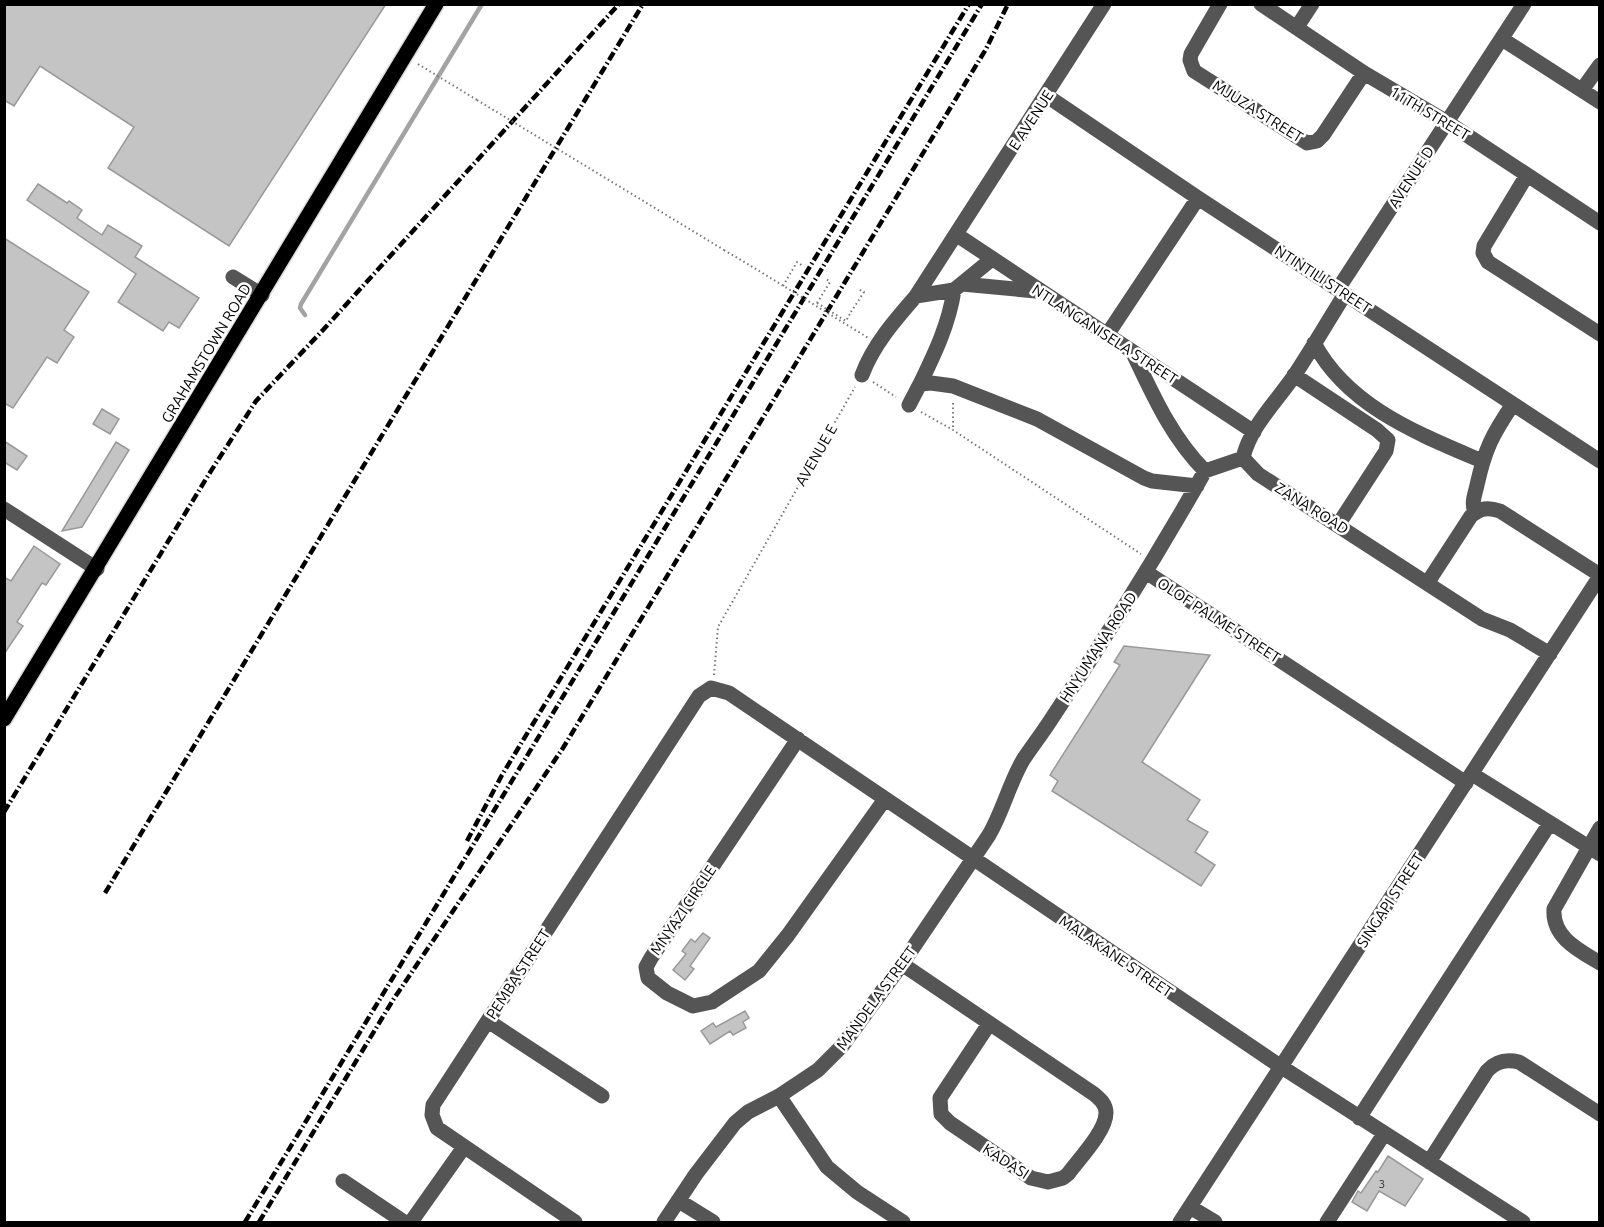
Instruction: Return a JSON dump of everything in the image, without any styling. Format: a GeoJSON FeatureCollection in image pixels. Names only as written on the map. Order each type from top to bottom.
{"type":"FeatureCollection","features":[{"type":"Feature","properties":{"kind":"main road","name":"GRAHAMSTOWN ROAD"},"geometry":{"type":"LineString","coordinates":[[4,719],[436,4]]}},
{"type":"Feature","properties":{"kind":"street","name":"E AVENUE"},"geometry":{"type":"LineString","coordinates":[[957,235],[1104,4]]}},
{"type":"Feature","properties":{"kind":"street","name":"MJUZA STREET"},"geometry":{"type":"LineString","coordinates":[[1220,4],[1191,54],[1190,60],[1194,70],[1307,143],[1317,141],[1323,135],[1364,73]]}},
{"type":"Feature","properties":{"kind":"street","name":"11TH STREET"},"geometry":{"type":"LineString","coordinates":[[1261,4],[1364,73],[1447,122],[1599,223]]}},
{"type":"Feature","properties":{"kind":"street"},"geometry":{"type":"LineString","coordinates":[[1297,27],[1312,4]]}},
{"type":"Feature","properties":{"kind":"street","name":"AVENUE D"},"geometry":{"type":"LineString","coordinates":[[1342,291],[1447,122],[1524,4]]}},
{"type":"Feature","properties":{"kind":"street"},"geometry":{"type":"LineString","coordinates":[[1502,39],[1599,102]]}},
{"type":"Feature","properties":{"kind":"street"},"geometry":{"type":"LineString","coordinates":[[1582,90],[1599,65]]}},
{"type":"Feature","properties":{"kind":"street","name":"NTINTILI STREET"},"geometry":{"type":"LineString","coordinates":[[1047,96],[1599,461]]}},
{"type":"Feature","properties":{"kind":"street"},"geometry":{"type":"LineString","coordinates":[[1527,176],[1484,246],[1484,257],[1488,262],[1599,334]]}},
{"type":"Feature","properties":{"kind":"street"},"geometry":{"type":"LineString","coordinates":[[1107,334],[1198,198]]}},
{"type":"Feature","properties":{"kind":"street"},"geometry":{"type":"LineString","coordinates":[[862,375],[887,331],[916,296],[957,235]]}},
{"type":"Feature","properties":{"kind":"street","name":"NTLANGANISELA STREET"},"geometry":{"type":"LineString","coordinates":[[957,235],[1254,432]]}},
{"type":"Feature","properties":{"kind":"street"},"geometry":{"type":"LineString","coordinates":[[909,405],[944,334],[958,287],[992,260]]}},
{"type":"Feature","properties":{"kind":"street"},"geometry":{"type":"LineString","coordinates":[[233,277],[262,295]]}},
{"type":"Feature","properties":{"kind":"street"},"geometry":{"type":"LineString","coordinates":[[916,296],[958,287],[1040,292]]}},
{"type":"Feature","properties":{"kind":"street"},"geometry":{"type":"LineString","coordinates":[[1131,350],[1170,426],[1194,460],[1205,471],[1243,458],[1254,432],[1314,343],[1342,291]]}},
{"type":"Feature","properties":{"kind":"street"},"geometry":{"type":"LineString","coordinates":[[1314,343],[1335,376],[1345,387],[1410,429],[1482,461]]}},
{"type":"Feature","properties":{"kind":"street"},"geometry":{"type":"LineString","coordinates":[[1294,375],[1388,440],[1386,451],[1338,525]]}},
{"type":"Feature","properties":{"kind":"street"},"geometry":{"type":"LineString","coordinates":[[1310,386],[1335,376]]}},
{"type":"Feature","properties":{"kind":"street"},"geometry":{"type":"LineString","coordinates":[[920,384],[953,386],[1037,419],[1152,481],[1197,486]]}},
{"type":"Feature","properties":{"kind":"street"},"geometry":{"type":"LineString","coordinates":[[1475,512],[1473,502],[1482,461],[1491,437],[1513,404]]}},
{"type":"Feature","properties":{"kind":"street","name":"ZANA ROAD"},"geometry":{"type":"LineString","coordinates":[[1243,458],[1258,474],[1482,619],[1509,630],[1550,654]]}},
{"type":"Feature","properties":{"kind":"street","name":"HNYUMANA ROAD"},"geometry":{"type":"LineString","coordinates":[[972,859],[997,822],[1012,782],[1023,761],[1146,572],[1205,471]]}},
{"type":"Feature","properties":{"kind":"street"},"geometry":{"type":"LineString","coordinates":[[1428,582],[1471,516],[1486,508],[1500,511],[1598,582]]}},
{"type":"Feature","properties":{"kind":"street"},"geometry":{"type":"LineString","coordinates":[[4,509],[96,569]]}},
{"type":"Feature","properties":{"kind":"street","name":"OLOF PALME STREET"},"geometry":{"type":"LineString","coordinates":[[1146,572],[1469,779],[1594,850]]}},
{"type":"Feature","properties":{"kind":"street","name":"SINGAPI STREET"},"geometry":{"type":"LineString","coordinates":[[1180,1222],[1598,582]]}},
{"type":"Feature","properties":{"kind":"street","name":"MALAKANE STREET"},"geometry":{"type":"LineString","coordinates":[[715,689],[729,693],[1280,1066],[1429,1162],[1504,1217],[1523,1222]]}},
{"type":"Feature","properties":{"kind":"street","name":"PEMBA STREET"},"geometry":{"type":"LineString","coordinates":[[575,1222],[437,1128],[432,1115],[433,1105],[699,696],[715,689]]}},
{"type":"Feature","properties":{"kind":"street","name":"MNYAZI CIRCLE"},"geometry":{"type":"LineString","coordinates":[[798,740],[646,967],[648,978],[667,993],[693,1006],[702,1005],[722,997],[759,971],[788,935],[885,799]]}},
{"type":"Feature","properties":{"kind":"street"},"geometry":{"type":"LineString","coordinates":[[1359,1118],[1550,823]]}},
{"type":"Feature","properties":{"kind":"street"},"geometry":{"type":"LineString","coordinates":[[1599,828],[1594,850],[1554,909],[1555,926],[1564,938],[1599,963]]}},
{"type":"Feature","properties":{"kind":"street","name":"MANDELA STREET"},"geometry":{"type":"LineString","coordinates":[[664,1222],[696,1174],[735,1123],[748,1112],[779,1096],[818,1070],[842,1046],[902,964],[972,859]]}},
{"type":"Feature","properties":{"kind":"street","name":"KADASI"},"geometry":{"type":"LineString","coordinates":[[902,964],[1094,1094],[1103,1103],[1106,1113],[1103,1126],[1063,1178],[1048,1182],[1031,1178],[950,1123],[941,1114],[940,1098],[989,1024]]}},
{"type":"Feature","properties":{"kind":"street"},"geometry":{"type":"LineString","coordinates":[[488,1021],[602,1096]]}},
{"type":"Feature","properties":{"kind":"street"},"geometry":{"type":"LineString","coordinates":[[1429,1162],[1487,1071],[1500,1061],[1519,1062],[1599,1114]]}},
{"type":"Feature","properties":{"kind":"street"},"geometry":{"type":"LineString","coordinates":[[779,1096],[826,1167],[857,1192],[903,1222]]}},
{"type":"Feature","properties":{"kind":"street"},"geometry":{"type":"LineString","coordinates":[[1327,1222],[1384,1134]]}},
{"type":"Feature","properties":{"kind":"street"},"geometry":{"type":"LineString","coordinates":[[411,1222],[464,1147]]}},
{"type":"Feature","properties":{"kind":"street"},"geometry":{"type":"LineString","coordinates":[[343,1181],[404,1222]]}},
{"type":"Feature","properties":{"kind":"street"},"geometry":{"type":"LineString","coordinates":[[679,1201],[712,1222]]}},
{"type":"Feature","properties":{"kind":"street"},"geometry":{"type":"LineString","coordinates":[[1190,1207],[1215,1222]]}},
{"type":"Feature","properties":{"kind":"path"},"geometry":{"type":"LineString","coordinates":[[405,56],[870,339]]}},
{"type":"Feature","properties":{"kind":"path"},"geometry":{"type":"LineString","coordinates":[[783,286],[797,262],[804,266]]}},
{"type":"Feature","properties":{"kind":"path"},"geometry":{"type":"LineString","coordinates":[[825,278],[830,282],[817,303],[846,321],[864,292],[858,289]]}},
{"type":"Feature","properties":{"kind":"path","name":"OLOF PALME STREET"},"geometry":{"type":"LineString","coordinates":[[862,375],[953,430],[1146,557],[1146,572]]}},
{"type":"Feature","properties":{"kind":"path","name":"AVENUE E"},"geometry":{"type":"LineString","coordinates":[[715,689],[713,672],[718,627],[862,375]]}},
{"type":"Feature","properties":{"kind":"path"},"geometry":{"type":"LineString","coordinates":[[953,386],[953,430]]}},
{"type":"Feature","properties":{"kind":"building"},"geometry":{"type":"Polygon","coordinates":[[[4,4],[386,4],[229,246],[108,168],[134,127],[40,66],[14,106],[4,100],[4,4]]]}},
{"type":"Feature","properties":{"kind":"building"},"geometry":{"type":"Polygon","coordinates":[[[38,184],[82,210],[77,218],[102,235],[108,225],[142,246],[135,257],[199,298],[179,328],[169,322],[163,331],[118,302],[136,274],[27,200],[38,184]]]}},
{"type":"Feature","properties":{"kind":"building"},"geometry":{"type":"Polygon","coordinates":[[[4,238],[89,292],[64,330],[74,337],[57,363],[47,357],[13,408],[4,403],[4,238]]]}},
{"type":"Feature","properties":{"kind":"building"},"geometry":{"type":"Polygon","coordinates":[[[102,409],[119,419],[110,434],[93,424],[102,409]]]}},
{"type":"Feature","properties":{"kind":"building"},"geometry":{"type":"Polygon","coordinates":[[[4,441],[27,456],[17,470],[4,462],[4,441]]]}},
{"type":"Feature","properties":{"kind":"building"},"geometry":{"type":"Polygon","coordinates":[[[116,442],[129,450],[82,527],[62,531],[116,442]]]}},
{"type":"Feature","properties":{"kind":"building"},"geometry":{"type":"Polygon","coordinates":[[[34,546],[60,564],[46,585],[42,583],[17,622],[23,626],[4,654],[4,577],[11,581],[34,546]]]}},
{"type":"Feature","properties":{"kind":"building"},"geometry":{"type":"Polygon","coordinates":[[[1124,646],[1210,655],[1142,762],[1200,800],[1187,820],[1208,832],[1195,852],[1215,865],[1201,886],[1052,791],[1058,781],[1050,775],[1120,665],[1114,662],[1124,646]]]}},
{"type":"Feature","properties":{"kind":"building"},"geometry":{"type":"Polygon","coordinates":[[[703,933],[710,938],[690,966],[694,969],[685,980],[673,970],[686,954],[682,951],[691,939],[695,942],[703,933]]]}},
{"type":"Feature","properties":{"kind":"building"},"geometry":{"type":"Polygon","coordinates":[[[745,1011],[749,1018],[743,1022],[746,1028],[733,1035],[730,1031],[710,1044],[701,1031],[713,1023],[716,1027],[745,1011]]]}},
{"type":"Feature","properties":{"kind":"building"},"geometry":{"type":"Polygon","coordinates":[[[1388,1156],[1423,1179],[1405,1206],[1379,1191],[1367,1211],[1352,1202],[1358,1191],[1361,1193],[1388,1156]]]}},
{"type":"Feature","properties":{"kind":"waterway"},"geometry":{"type":"LineString","coordinates":[[305,315],[300,308],[301,304],[482,4]]}},
{"type":"Feature","properties":{"kind":"railway"},"geometry":{"type":"LineString","coordinates":[[4,812],[209,474],[256,401],[619,4]]}},
{"type":"Feature","properties":{"kind":"railway"},"geometry":{"type":"LineString","coordinates":[[105,893],[643,4]]}},
{"type":"Feature","properties":{"kind":"railway"},"geometry":{"type":"LineString","coordinates":[[467,841],[502,775],[969,4]]}},
{"type":"Feature","properties":{"kind":"railway"},"geometry":{"type":"LineString","coordinates":[[245,1222],[982,4]]}},
{"type":"Feature","properties":{"kind":"railway"},"geometry":{"type":"LineString","coordinates":[[259,1222],[393,1000],[563,748],[986,49],[1008,4]]}}]}
